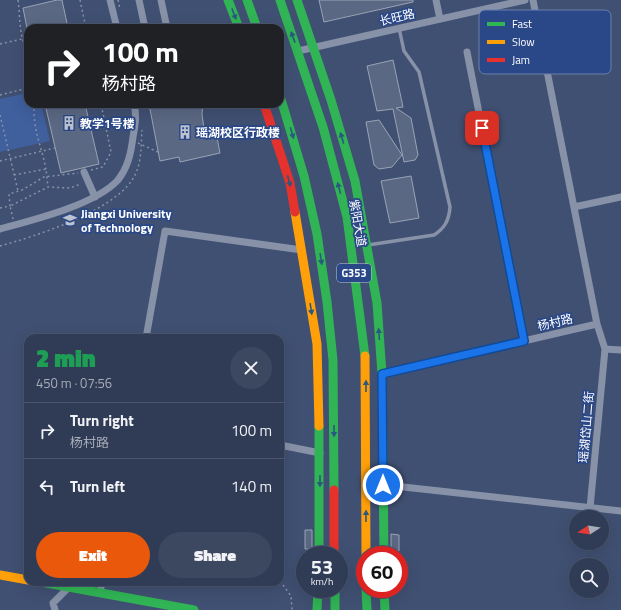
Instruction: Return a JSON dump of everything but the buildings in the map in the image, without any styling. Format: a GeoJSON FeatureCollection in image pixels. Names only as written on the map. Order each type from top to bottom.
{"type":"FeatureCollection","features":[{"type":"Feature","properties":{"kind":"main road"},"geometry":{"type":"LineString","coordinates":[[228,0],[237,24]]}},
{"type":"Feature","properties":{"kind":"main road"},"geometry":{"type":"LineString","coordinates":[[247,0],[256,24]]}},
{"type":"Feature","properties":{"kind":"main road","name":"紫阳大道"},"geometry":{"type":"LineString","coordinates":[[280,0],[323,127],[346,217],[366,364],[366,546]]}},
{"type":"Feature","properties":{"kind":"main road"},"geometry":{"type":"LineString","coordinates":[[297,0],[331,100],[355,181],[377,303],[382,374],[384,546]]}},
{"type":"Feature","properties":{"kind":"main road"},"geometry":{"type":"LineString","coordinates":[[265,108],[290,183],[317,344],[320,453],[319,546]]}},
{"type":"Feature","properties":{"kind":"main road","name":"G353"},"geometry":{"type":"LineString","coordinates":[[284,108],[304,176],[317,234],[327,302],[333,360],[334,546]]}},
{"type":"Feature","properties":{"kind":"main road"},"geometry":{"type":"LineString","coordinates":[[0,575],[24,579]]}},
{"type":"Feature","properties":{"kind":"main road"},"geometry":{"type":"LineString","coordinates":[[63,586],[194,610]]}},
{"type":"Feature","properties":{"kind":"main road"},"geometry":{"type":"LineString","coordinates":[[317,610],[318,598]]}},
{"type":"Feature","properties":{"kind":"main road"},"geometry":{"type":"LineString","coordinates":[[335,598],[335,610]]}},
{"type":"Feature","properties":{"kind":"main road"},"geometry":{"type":"LineString","coordinates":[[366,598],[367,610]]}},
{"type":"Feature","properties":{"kind":"main road"},"geometry":{"type":"LineString","coordinates":[[384,598],[385,610]]}},
{"type":"Feature","properties":{"kind":"street"},"geometry":{"type":"LineString","coordinates":[[110,0],[116,24]]}},
{"type":"Feature","properties":{"kind":"street"},"geometry":{"type":"LineString","coordinates":[[139,0],[144,24]]}},
{"type":"Feature","properties":{"kind":"street"},"geometry":{"type":"LineString","coordinates":[[161,0],[166,24]]}},
{"type":"Feature","properties":{"kind":"street"},"geometry":{"type":"LineString","coordinates":[[436,0],[440,19]]}},
{"type":"Feature","properties":{"kind":"street","name":"长旺路"},"geometry":{"type":"LineString","coordinates":[[480,10],[525,0]]}},
{"type":"Feature","properties":{"kind":"street"},"geometry":{"type":"LineString","coordinates":[[533,0],[535,10]]}},
{"type":"Feature","properties":{"kind":"street","name":"长旺路"},"geometry":{"type":"LineString","coordinates":[[298,51],[479,10]]}},
{"type":"Feature","properties":{"kind":"street"},"geometry":{"type":"LineString","coordinates":[[467,52],[524,341]]}},
{"type":"Feature","properties":{"kind":"street"},"geometry":{"type":"LineString","coordinates":[[548,74],[597,324],[605,349],[621,350]]}},
{"type":"Feature","properties":{"kind":"street"},"geometry":{"type":"LineString","coordinates":[[0,229],[49,216],[95,197],[118,180],[130,158],[137,114],[135,108]]}},
{"type":"Feature","properties":{"kind":"street"},"geometry":{"type":"LineString","coordinates":[[84,172],[87,182],[95,197]]}},
{"type":"Feature","properties":{"kind":"street"},"geometry":{"type":"LineString","coordinates":[[574,207],[621,197]]}},
{"type":"Feature","properties":{"kind":"street"},"geometry":{"type":"LineString","coordinates":[[147,334],[165,231],[302,250]]}},
{"type":"Feature","properties":{"kind":"street","name":"杨村路"},"geometry":{"type":"LineString","coordinates":[[382,374],[597,324]]}},
{"type":"Feature","properties":{"kind":"street","name":"瑶湖岱山二街"},"geometry":{"type":"LineString","coordinates":[[590,508],[605,349]]}},
{"type":"Feature","properties":{"kind":"street"},"geometry":{"type":"LineString","coordinates":[[284,446],[320,453]]}},
{"type":"Feature","properties":{"kind":"street"},"geometry":{"type":"LineString","coordinates":[[367,483],[621,511]]}},
{"type":"Feature","properties":{"kind":"street"},"geometry":{"type":"LineString","coordinates":[[100,592],[101,586]]}},
{"type":"Feature","properties":{"kind":"street"},"geometry":{"type":"LineString","coordinates":[[55,610],[53,603],[69,587]]}},
{"type":"Feature","properties":{"kind":"lane"},"geometry":{"type":"LineString","coordinates":[[366,245],[434,235],[443,230],[450,207],[419,72],[404,51],[399,28]]}},
{"type":"Feature","properties":{"kind":"path"},"geometry":{"type":"LineString","coordinates":[[18,0],[21,22],[19,28],[24,44]]}},
{"type":"Feature","properties":{"kind":"path"},"geometry":{"type":"LineString","coordinates":[[80,0],[85,24]]}},
{"type":"Feature","properties":{"kind":"path"},"geometry":{"type":"LineString","coordinates":[[0,44],[22,39]]}},
{"type":"Feature","properties":{"kind":"path"},"geometry":{"type":"LineString","coordinates":[[0,95],[24,89]]}},
{"type":"Feature","properties":{"kind":"path"},"geometry":{"type":"LineString","coordinates":[[34,108],[35,131],[42,151],[48,177],[48,188]]}},
{"type":"Feature","properties":{"kind":"path"},"geometry":{"type":"LineString","coordinates":[[14,225],[9,194],[48,177],[84,172],[103,167],[111,152],[102,108]]}},
{"type":"Feature","properties":{"kind":"path"},"geometry":{"type":"LineString","coordinates":[[0,115],[18,191]]}},
{"type":"Feature","properties":{"kind":"path"},"geometry":{"type":"LineString","coordinates":[[133,140],[158,152]]}},
{"type":"Feature","properties":{"kind":"path"},"geometry":{"type":"LineString","coordinates":[[0,161],[55,148]]}},
{"type":"Feature","properties":{"kind":"path"},"geometry":{"type":"LineString","coordinates":[[14,175],[46,169]]}},
{"type":"Feature","properties":{"kind":"path"},"geometry":{"type":"LineString","coordinates":[[0,208],[10,206],[48,188],[70,188],[87,182]]}},
{"type":"Feature","properties":{"kind":"path"},"geometry":{"type":"LineString","coordinates":[[284,586],[291,596],[292,610]]}},
{"type":"Feature","properties":{"kind":"shaded area"},"geometry":{"type":"Polygon","coordinates":[[[24,94],[24,108],[42,108],[50,141],[0,152],[0,99],[24,94]]]}},
{"type":"Feature","properties":{"kind":"traffic: fast"},"geometry":{"type":"LineString","coordinates":[[228,0],[237,24]]}},
{"type":"Feature","properties":{"kind":"traffic: fast"},"geometry":{"type":"LineString","coordinates":[[247,0],[256,24]]}},
{"type":"Feature","properties":{"kind":"traffic: fast"},"geometry":{"type":"LineString","coordinates":[[280,0],[323,127],[347,217],[365,356]]}},
{"type":"Feature","properties":{"kind":"traffic: fast"},"geometry":{"type":"LineString","coordinates":[[297,0],[331,100],[355,181],[377,303],[382,374],[384,546]]}},
{"type":"Feature","properties":{"kind":"traffic: fast"},"geometry":{"type":"LineString","coordinates":[[284,108],[304,176],[317,234],[327,302],[333,360],[334,490]]}},
{"type":"Feature","properties":{"kind":"traffic: fast"},"geometry":{"type":"LineString","coordinates":[[319,426],[319,546]]}},
{"type":"Feature","properties":{"kind":"traffic: fast"},"geometry":{"type":"LineString","coordinates":[[63,586],[194,610]]}},
{"type":"Feature","properties":{"kind":"traffic: fast"},"geometry":{"type":"LineString","coordinates":[[317,610],[318,598]]}},
{"type":"Feature","properties":{"kind":"traffic: fast"},"geometry":{"type":"LineString","coordinates":[[335,598],[335,610]]}},
{"type":"Feature","properties":{"kind":"traffic: fast"},"geometry":{"type":"LineString","coordinates":[[366,598],[367,610]]}},
{"type":"Feature","properties":{"kind":"traffic: fast"},"geometry":{"type":"LineString","coordinates":[[384,598],[385,610]]}},
{"type":"Feature","properties":{"kind":"traffic: slow"},"geometry":{"type":"LineString","coordinates":[[295,212],[317,344],[319,426]]}},
{"type":"Feature","properties":{"kind":"traffic: slow"},"geometry":{"type":"LineString","coordinates":[[365,356],[366,546]]}},
{"type":"Feature","properties":{"kind":"traffic: slow"},"geometry":{"type":"LineString","coordinates":[[0,575],[24,579]]}},
{"type":"Feature","properties":{"kind":"traffic: jam"},"geometry":{"type":"LineString","coordinates":[[265,108],[290,183],[295,212]]}},
{"type":"Feature","properties":{"kind":"traffic: jam"},"geometry":{"type":"LineString","coordinates":[[334,490],[334,546]]}},
{"type":"Feature","properties":{"kind":"place","name":"教学1号楼"},"geometry":{"type":"Point","coordinates":[69,123]}},
{"type":"Feature","properties":{"kind":"place","name":"瑶湖校区行政楼"},"geometry":{"type":"Point","coordinates":[185,132]}},
{"type":"Feature","properties":{"kind":"place","name":"Jiangxi University of Technology"},"geometry":{"type":"Point","coordinates":[70,220]}},
{"type":"Feature","properties":{"kind":"route"},"geometry":{"type":"LineString","coordinates":[[383,485],[382,374],[524,341],[482,128]]}}]}
